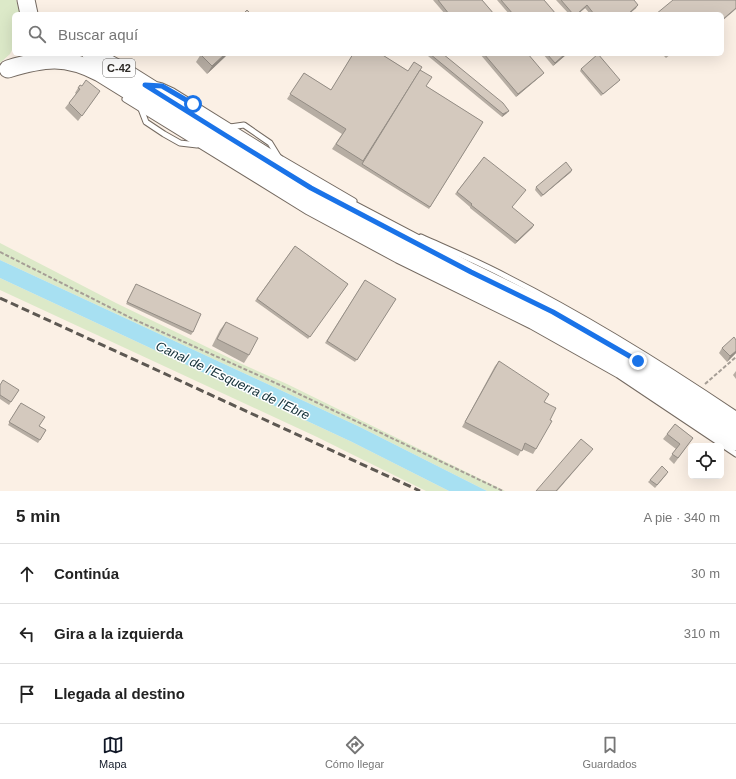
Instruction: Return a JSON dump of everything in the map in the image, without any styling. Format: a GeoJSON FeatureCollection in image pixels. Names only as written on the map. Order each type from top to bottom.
{"type":"FeatureCollection","features":[{"type":"Feature","properties":{"kind":"main road","name":"C-42"},"geometry":{"type":"LineString","coordinates":[[4,71],[18,56]]}},
{"type":"Feature","properties":{"kind":"main road","name":"C-42"},"geometry":{"type":"LineString","coordinates":[[4,71],[28,63],[57,59],[72,62],[90,60],[108,62],[311,188],[471,272],[560,316],[638,361],[736,426]]}},
{"type":"Feature","properties":{"kind":"main road","name":"C-42"},"geometry":{"type":"LineString","coordinates":[[90,60],[122,85],[295,194],[384,243],[560,331],[644,381],[736,442]]}},
{"type":"Feature","properties":{"kind":"lane"},"geometry":{"type":"LineString","coordinates":[[90,60],[107,85]]}},
{"type":"Feature","properties":{"kind":"lane"},"geometry":{"type":"LineString","coordinates":[[145,85],[162,86],[361,206]]}},
{"type":"Feature","properties":{"kind":"lane"},"geometry":{"type":"LineString","coordinates":[[118,93],[141,109],[308,212],[397,260],[531,326],[618,375],[736,454]]}},
{"type":"Feature","properties":{"kind":"lane"},"geometry":{"type":"LineString","coordinates":[[141,109],[146,122],[164,134],[180,143],[199,145]]}},
{"type":"Feature","properties":{"kind":"lane"},"geometry":{"type":"LineString","coordinates":[[230,127],[244,126],[270,143],[279,157]]}},
{"type":"Feature","properties":{"kind":"lane"},"geometry":{"type":"LineString","coordinates":[[414,233],[506,276],[526,287],[637,350],[736,414]]}},
{"type":"Feature","properties":{"kind":"path"},"geometry":{"type":"LineString","coordinates":[[0,252],[133,318],[280,385],[503,491]]}},
{"type":"Feature","properties":{"kind":"path"},"geometry":{"type":"LineString","coordinates":[[699,389],[736,358]]}},
{"type":"Feature","properties":{"kind":"green space"},"geometry":{"type":"Polygon","coordinates":[[[0,0],[16,0],[19,12],[12,12],[12,50],[10,54],[0,63],[0,0]]]}},
{"type":"Feature","properties":{"kind":"green space"},"geometry":{"type":"Polygon","coordinates":[[[0,243],[116,303],[244,365],[287,384],[505,491],[487,491],[360,427],[0,260],[0,243]]]}},
{"type":"Feature","properties":{"kind":"green space"},"geometry":{"type":"Polygon","coordinates":[[[0,278],[352,442],[449,491],[426,491],[317,437],[0,290],[0,278]]]}},
{"type":"Feature","properties":{"kind":"water","name":"Canal de l'Esquerra de l'Ebre"},"geometry":{"type":"Polygon","coordinates":[[[0,260],[360,427],[487,491],[449,491],[352,442],[0,278],[0,260]]]}},
{"type":"Feature","properties":{"kind":"building"},"geometry":{"type":"Polygon","coordinates":[[[438,0],[482,0],[492,12],[447,12],[438,0]]]}},
{"type":"Feature","properties":{"kind":"building"},"geometry":{"type":"Polygon","coordinates":[[[501,0],[544,0],[554,12],[511,12],[501,0]]]}},
{"type":"Feature","properties":{"kind":"building"},"geometry":{"type":"Polygon","coordinates":[[[561,0],[634,0],[638,5],[630,12],[592,12],[587,5],[579,12],[571,12],[561,0]]]}},
{"type":"Feature","properties":{"kind":"building"},"geometry":{"type":"Polygon","coordinates":[[[673,0],[736,0],[736,8],[724,18],[724,12],[658,12],[673,0]]]}},
{"type":"Feature","properties":{"kind":"building"},"geometry":{"type":"Polygon","coordinates":[[[202,56],[223,56],[212,66],[202,56]]]}},
{"type":"Feature","properties":{"kind":"building"},"geometry":{"type":"Polygon","coordinates":[[[352,56],[384,56],[408,71],[414,62],[422,67],[363,161],[336,144],[346,129],[290,94],[304,73],[331,90],[352,56]]]}},
{"type":"Feature","properties":{"kind":"building"},"geometry":{"type":"Polygon","coordinates":[[[432,56],[445,56],[503,103],[509,111],[503,114],[432,56]]]}},
{"type":"Feature","properties":{"kind":"building"},"geometry":{"type":"Polygon","coordinates":[[[486,56],[530,56],[544,73],[518,94],[486,56]]]}},
{"type":"Feature","properties":{"kind":"building"},"geometry":{"type":"Polygon","coordinates":[[[549,56],[563,56],[555,63],[549,56]]]}},
{"type":"Feature","properties":{"kind":"building"},"geometry":{"type":"Polygon","coordinates":[[[596,56],[600,56],[620,80],[603,94],[581,69],[596,56]]]}},
{"type":"Feature","properties":{"kind":"building"},"geometry":{"type":"Polygon","coordinates":[[[420,70],[432,77],[426,86],[483,122],[430,207],[362,164],[420,70]]]}},
{"type":"Feature","properties":{"kind":"building"},"geometry":{"type":"Polygon","coordinates":[[[86,80],[100,91],[82,116],[69,103],[80,89],[78,88],[80,85],[82,86],[86,80]]]}},
{"type":"Feature","properties":{"kind":"building"},"geometry":{"type":"Polygon","coordinates":[[[484,157],[526,190],[512,207],[534,225],[517,241],[471,205],[472,204],[457,192],[484,157]]]}},
{"type":"Feature","properties":{"kind":"building"},"geometry":{"type":"Polygon","coordinates":[[[566,162],[572,170],[543,195],[536,187],[566,162]]]}},
{"type":"Feature","properties":{"kind":"building"},"geometry":{"type":"Polygon","coordinates":[[[295,246],[348,284],[310,337],[257,299],[295,246]]]}},
{"type":"Feature","properties":{"kind":"building"},"geometry":{"type":"Polygon","coordinates":[[[365,280],[396,299],[357,360],[327,341],[365,280]]]}},
{"type":"Feature","properties":{"kind":"building"},"geometry":{"type":"Polygon","coordinates":[[[136,284],[201,314],[193,332],[127,302],[136,284]]]}},
{"type":"Feature","properties":{"kind":"building"},"geometry":{"type":"Polygon","coordinates":[[[226,322],[258,338],[249,355],[217,339],[226,322]]]}},
{"type":"Feature","properties":{"kind":"building"},"geometry":{"type":"Polygon","coordinates":[[[734,337],[736,340],[736,351],[730,356],[722,348],[734,337]]]}},
{"type":"Feature","properties":{"kind":"building"},"geometry":{"type":"Polygon","coordinates":[[[499,361],[549,394],[544,402],[556,408],[550,420],[552,421],[536,449],[525,443],[522,451],[465,422],[499,361]]]}},
{"type":"Feature","properties":{"kind":"building"},"geometry":{"type":"Polygon","coordinates":[[[3,380],[19,390],[11,402],[0,395],[0,385],[3,380]]]}},
{"type":"Feature","properties":{"kind":"building"},"geometry":{"type":"Polygon","coordinates":[[[21,403],[45,417],[39,426],[46,430],[40,440],[9,422],[21,403]]]}},
{"type":"Feature","properties":{"kind":"building"},"geometry":{"type":"Polygon","coordinates":[[[675,424],[693,438],[678,458],[672,454],[680,444],[667,434],[675,424]]]}},
{"type":"Feature","properties":{"kind":"building"},"geometry":{"type":"Polygon","coordinates":[[[581,439],[593,449],[556,491],[536,491],[581,439]]]}},
{"type":"Feature","properties":{"kind":"building"},"geometry":{"type":"Polygon","coordinates":[[[662,466],[668,472],[657,485],[650,480],[662,466]]]}},
{"type":"Feature","properties":{"kind":"railway"},"geometry":{"type":"LineString","coordinates":[[0,298],[420,491]]}},
{"type":"Feature","properties":{"kind":"route"},"geometry":{"type":"LineString","coordinates":[[193,104],[162,86],[145,85],[311,188],[471,272],[553,312],[638,361]]}}]}
